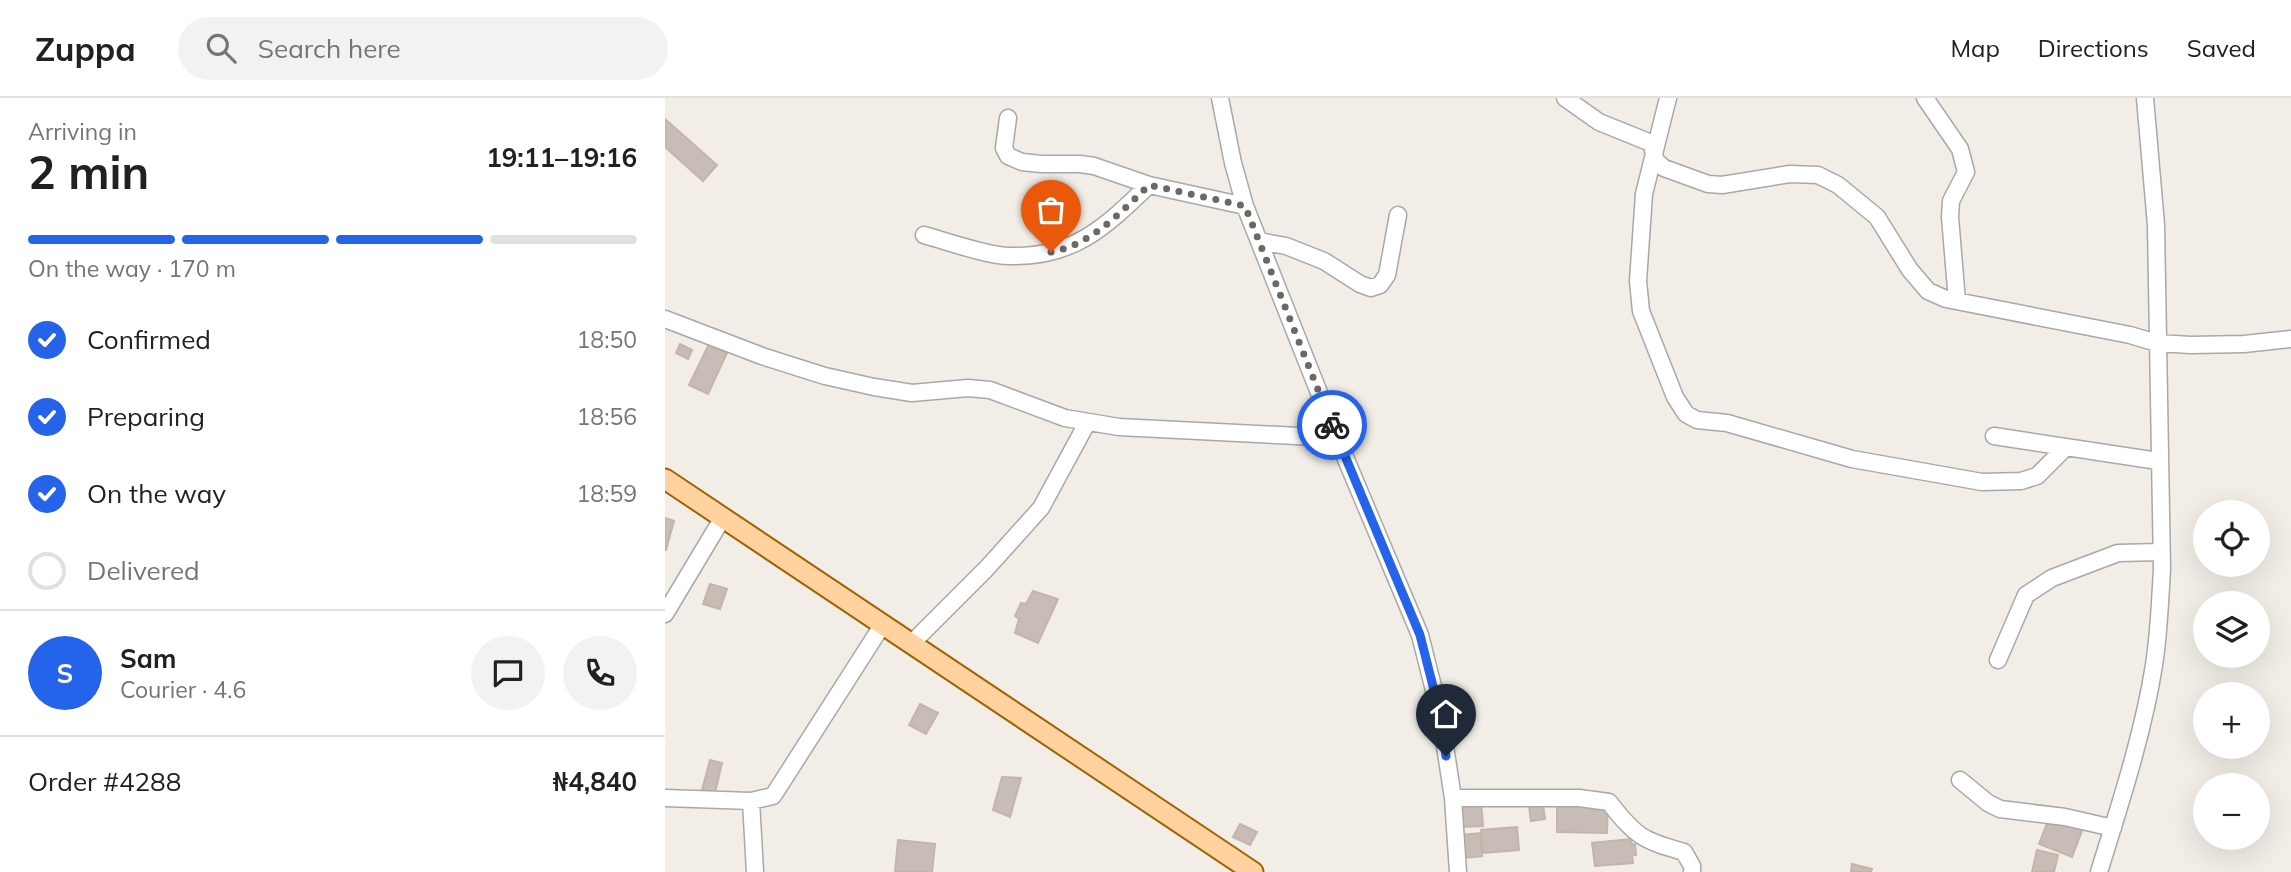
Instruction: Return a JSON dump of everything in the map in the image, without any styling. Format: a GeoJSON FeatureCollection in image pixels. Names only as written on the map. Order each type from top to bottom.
{"type":"FeatureCollection","features":[{"type":"Feature","properties":{"kind":"main road"},"geometry":{"type":"LineString","coordinates":[[665,479],[1253,872]]}},
{"type":"Feature","properties":{"kind":"street"},"geometry":{"type":"LineString","coordinates":[[1220,98],[1245,206],[1337,438],[1420,635],[1440,714],[1453,798],[1458,872]]}},
{"type":"Feature","properties":{"kind":"street"},"geometry":{"type":"LineString","coordinates":[[1565,98],[1599,122],[1644,138],[1651,143],[1656,161],[1664,168],[1708,184],[1722,185],[1790,174],[1818,175],[1838,185],[1877,217],[1910,270],[1928,291],[1958,301],[2130,335],[2157,343],[2244,344],[2291,339]]}},
{"type":"Feature","properties":{"kind":"street"},"geometry":{"type":"LineString","coordinates":[[1668,98],[1644,194],[1638,281],[1641,310],[1675,397],[1686,414],[1697,420],[1727,423],[1852,459],[1982,482],[2021,481],[2037,476],[2065,448]]}},
{"type":"Feature","properties":{"kind":"street"},"geometry":{"type":"LineString","coordinates":[[1925,98],[1960,149],[1966,172],[1951,201],[1950,217],[1958,301]]}},
{"type":"Feature","properties":{"kind":"street"},"geometry":{"type":"LineString","coordinates":[[2099,872],[2141,732],[2154,665],[2160,612],[2156,225],[2145,98]]}},
{"type":"Feature","properties":{"kind":"street"},"geometry":{"type":"LineString","coordinates":[[1008,118],[1004,148],[1008,156],[1022,162],[1094,166],[1149,185],[1245,206]]}},
{"type":"Feature","properties":{"kind":"street"},"geometry":{"type":"LineString","coordinates":[[924,235],[1006,257],[1065,249],[1107,226],[1149,185]]}},
{"type":"Feature","properties":{"kind":"street"},"geometry":{"type":"LineString","coordinates":[[1259,241],[1286,246],[1324,261],[1371,288],[1380,285],[1387,275],[1398,215]]}},
{"type":"Feature","properties":{"kind":"street"},"geometry":{"type":"LineString","coordinates":[[665,320],[825,376],[912,393],[968,388],[990,390],[1065,418],[1119,428],[1337,438]]}},
{"type":"Feature","properties":{"kind":"street"},"geometry":{"type":"LineString","coordinates":[[912,643],[987,568],[1041,508],[1087,423]]}},
{"type":"Feature","properties":{"kind":"street"},"geometry":{"type":"LineString","coordinates":[[1994,436],[2158,461]]}},
{"type":"Feature","properties":{"kind":"street"},"geometry":{"type":"LineString","coordinates":[[665,614],[722,519]]}},
{"type":"Feature","properties":{"kind":"street"},"geometry":{"type":"LineString","coordinates":[[1998,660],[2026,595],[2052,578],[2118,553],[2161,552]]}},
{"type":"Feature","properties":{"kind":"street"},"geometry":{"type":"LineString","coordinates":[[665,798],[751,801],[773,796],[883,624]]}},
{"type":"Feature","properties":{"kind":"street"},"geometry":{"type":"LineString","coordinates":[[1960,780],[1988,803],[2000,809],[2065,817],[2113,828]]}},
{"type":"Feature","properties":{"kind":"street"},"geometry":{"type":"LineString","coordinates":[[1453,798],[1579,798],[1609,802],[1627,826],[1645,840],[1684,852],[1692,866],[1692,872]]}},
{"type":"Feature","properties":{"kind":"street"},"geometry":{"type":"LineString","coordinates":[[751,801],[755,872]]}},
{"type":"Feature","properties":{"kind":"building"},"geometry":{"type":"Polygon","coordinates":[[[665,119],[717,165],[703,181],[665,147],[665,119]]]}},
{"type":"Feature","properties":{"kind":"building"},"geometry":{"type":"Polygon","coordinates":[[[680,344],[692,350],[688,359],[676,353],[680,344]]]}},
{"type":"Feature","properties":{"kind":"building"},"geometry":{"type":"Polygon","coordinates":[[[709,344],[727,353],[708,394],[689,385],[709,344]]]}},
{"type":"Feature","properties":{"kind":"building"},"geometry":{"type":"Polygon","coordinates":[[[665,518],[674,521],[666,550],[665,550],[665,518]]]}},
{"type":"Feature","properties":{"kind":"building"},"geometry":{"type":"Polygon","coordinates":[[[710,584],[727,589],[720,609],[703,604],[710,584]]]}},
{"type":"Feature","properties":{"kind":"building"},"geometry":{"type":"Polygon","coordinates":[[[1033,591],[1058,599],[1038,643],[1015,633],[1019,619],[1015,616],[1021,603],[1026,604],[1033,591]]]}},
{"type":"Feature","properties":{"kind":"building"},"geometry":{"type":"Polygon","coordinates":[[[920,704],[938,713],[926,734],[909,725],[920,704]]]}},
{"type":"Feature","properties":{"kind":"building"},"geometry":{"type":"Polygon","coordinates":[[[710,760],[722,763],[715,793],[702,790],[710,760]]]}},
{"type":"Feature","properties":{"kind":"building"},"geometry":{"type":"Polygon","coordinates":[[[1002,777],[1021,778],[1010,817],[993,810],[1002,777]]]}},
{"type":"Feature","properties":{"kind":"building"},"geometry":{"type":"Polygon","coordinates":[[[1481,800],[1483,826],[1462,827],[1460,802],[1481,800]]]}},
{"type":"Feature","properties":{"kind":"building"},"geometry":{"type":"Polygon","coordinates":[[[1557,802],[1608,803],[1607,833],[1557,832],[1557,802]]]}},
{"type":"Feature","properties":{"kind":"building"},"geometry":{"type":"Polygon","coordinates":[[[1543,805],[1545,819],[1531,821],[1529,806],[1543,805]]]}},
{"type":"Feature","properties":{"kind":"building"},"geometry":{"type":"Polygon","coordinates":[[[2050,816],[2083,828],[2072,857],[2039,844],[2050,816]]]}},
{"type":"Feature","properties":{"kind":"building"},"geometry":{"type":"Polygon","coordinates":[[[1240,824],[1257,832],[1250,845],[1233,837],[1240,824]]]}},
{"type":"Feature","properties":{"kind":"building"},"geometry":{"type":"Polygon","coordinates":[[[1517,827],[1519,850],[1483,853],[1481,830],[1517,827]]]}},
{"type":"Feature","properties":{"kind":"building"},"geometry":{"type":"Polygon","coordinates":[[[1480,833],[1482,856],[1465,858],[1462,835],[1480,833]]]}},
{"type":"Feature","properties":{"kind":"building"},"geometry":{"type":"Polygon","coordinates":[[[1631,839],[1632,845],[1635,844],[1636,855],[1632,855],[1633,863],[1595,866],[1592,843],[1631,839]]]}},
{"type":"Feature","properties":{"kind":"building"},"geometry":{"type":"Polygon","coordinates":[[[898,840],[935,844],[932,872],[895,872],[898,840]]]}},
{"type":"Feature","properties":{"kind":"building"},"geometry":{"type":"Polygon","coordinates":[[[2037,850],[2058,855],[2054,872],[2032,872],[2037,850]]]}},
{"type":"Feature","properties":{"kind":"building"},"geometry":{"type":"Polygon","coordinates":[[[1852,864],[1872,869],[1871,872],[1851,872],[1852,864]]]}},
{"type":"Feature","properties":{"kind":"way so far"},"geometry":{"type":"LineString","coordinates":[[1051,252],[1065,249],[1107,226],[1149,185],[1245,206],[1332,425]]}},
{"type":"Feature","properties":{"kind":"route"},"geometry":{"type":"LineString","coordinates":[[1332,425],[1420,635],[1440,714],[1446,756]]}}]}
